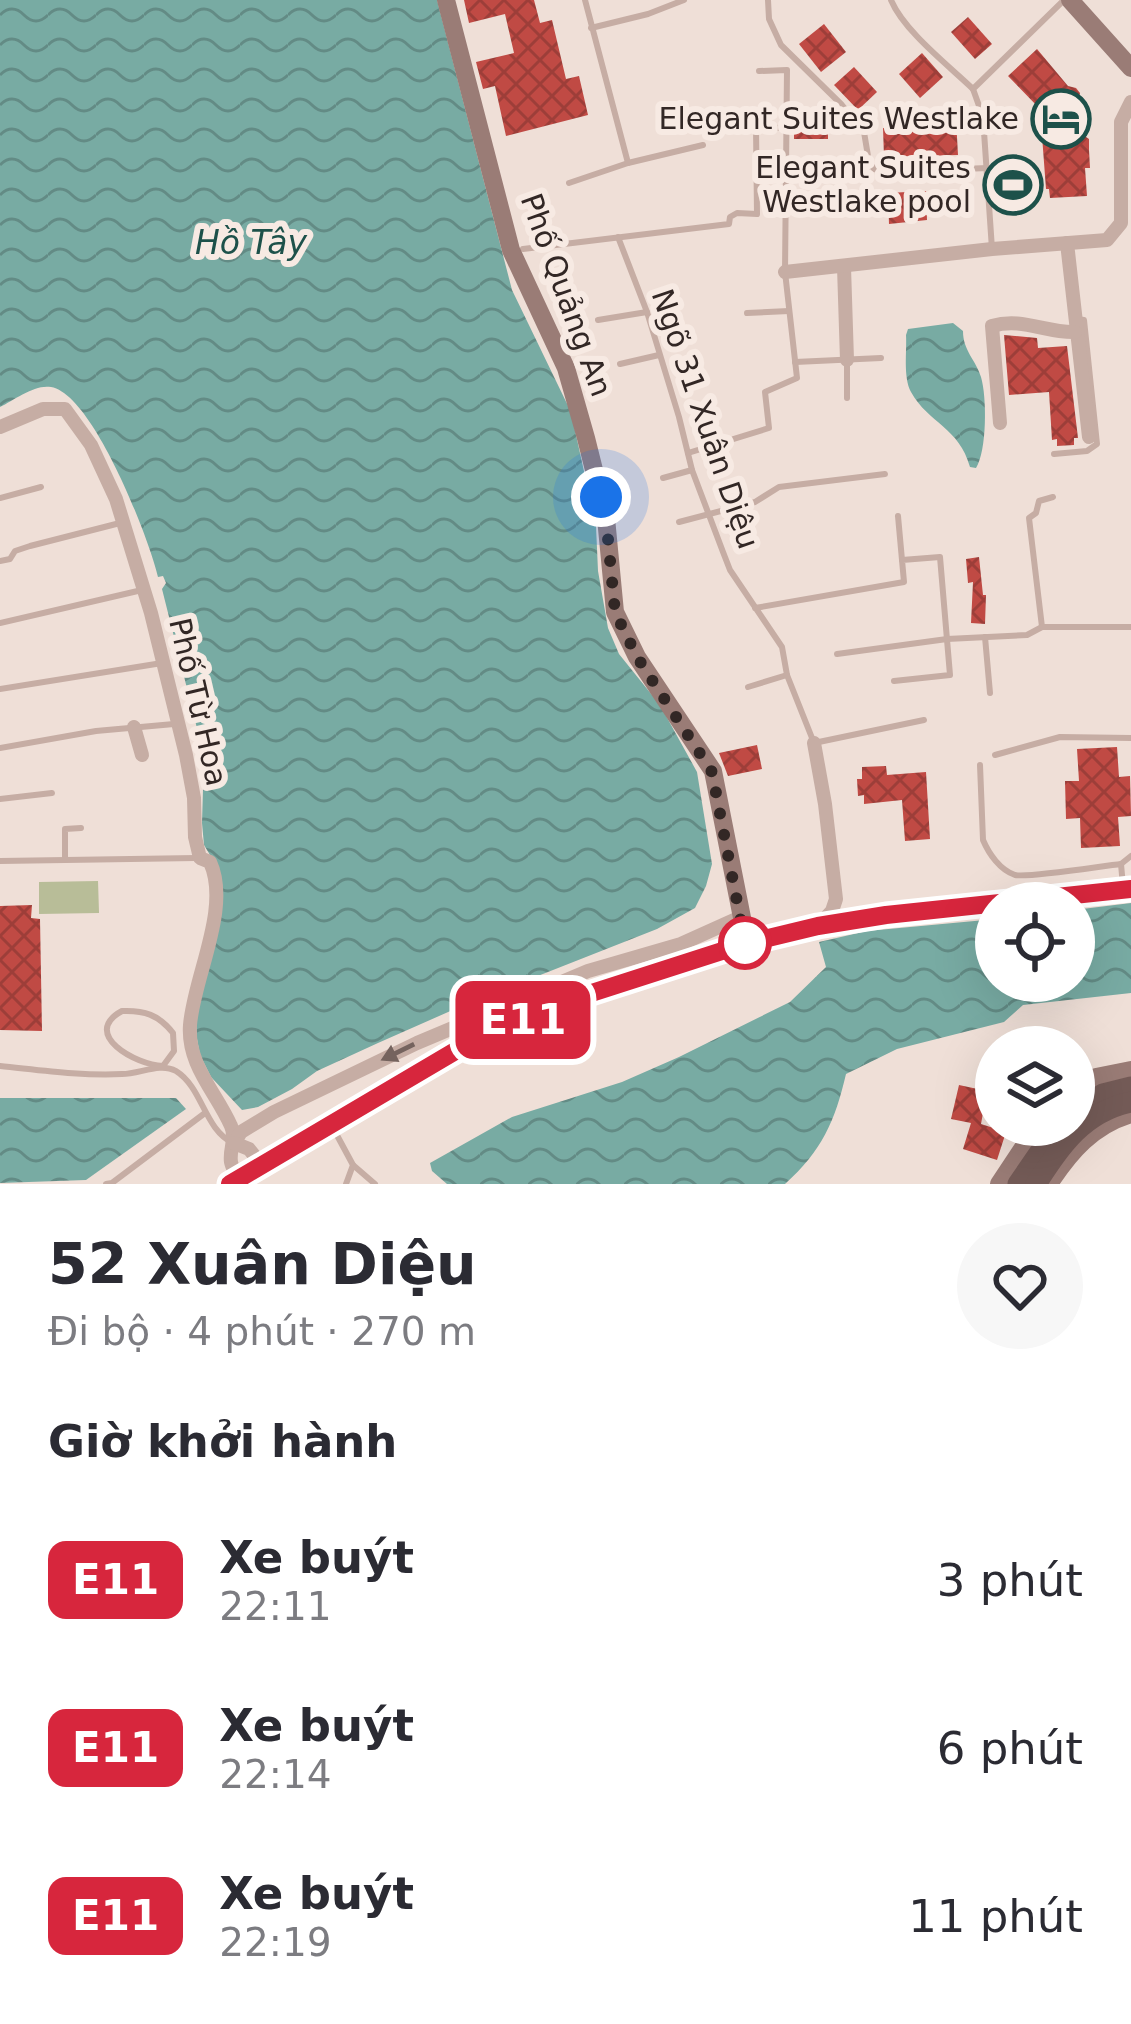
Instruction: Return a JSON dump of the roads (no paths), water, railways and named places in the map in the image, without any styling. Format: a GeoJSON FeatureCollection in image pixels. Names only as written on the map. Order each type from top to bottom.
{"type":"FeatureCollection","features":[{"type":"Feature","properties":{"kind":"main road"},"geometry":{"type":"LineString","coordinates":[[1095,1094],[1130,1108]]}},
{"type":"Feature","properties":{"kind":"main road"},"geometry":{"type":"LineString","coordinates":[[1036,1184],[1076,1128],[1112,1106],[1130,1108]]}},
{"type":"Feature","properties":{"kind":"main road"},"geometry":{"type":"LineString","coordinates":[[1018,1184],[1045,1146]]}},
{"type":"Feature","properties":{"kind":"street","name":"Phố Quảng An"},"geometry":{"type":"LineString","coordinates":[[446,0],[511,250],[566,368],[576,403],[606,518],[615,612],[637,657],[712,772],[747,943]]}},
{"type":"Feature","properties":{"kind":"street"},"geometry":{"type":"LineString","coordinates":[[1067,0],[1131,68]]}},
{"type":"Feature","properties":{"kind":"street"},"geometry":{"type":"LineString","coordinates":[[784,272],[1107,240],[1121,223],[1121,122],[1131,102]]}},
{"type":"Feature","properties":{"kind":"street"},"geometry":{"type":"LineString","coordinates":[[1067,243],[1089,437]]}},
{"type":"Feature","properties":{"kind":"street"},"geometry":{"type":"LineString","coordinates":[[844,267],[848,360]]}},
{"type":"Feature","properties":{"kind":"street"},"geometry":{"type":"LineString","coordinates":[[1000,423],[992,326],[1039,324],[1053,332],[1074,325]]}},
{"type":"Feature","properties":{"kind":"street","name":"Phố Từ Hoa"},"geometry":{"type":"LineString","coordinates":[[0,427],[43,409],[65,409],[91,445],[116,499],[179,723],[200,858],[210,862],[217,877],[215,909],[190,1027],[192,1052],[234,1130],[230,1159],[246,1177]]}},
{"type":"Feature","properties":{"kind":"street"},"geometry":{"type":"LineString","coordinates":[[134,727],[142,755]]}},
{"type":"Feature","properties":{"kind":"street"},"geometry":{"type":"LineString","coordinates":[[814,742],[836,898],[832,911],[818,926]]}},
{"type":"Feature","properties":{"kind":"street"},"geometry":{"type":"LineString","coordinates":[[1095,892],[1127,889]]}},
{"type":"Feature","properties":{"kind":"street"},"geometry":{"type":"LineString","coordinates":[[246,1177],[474,1040],[576,998],[747,943],[818,926],[975,905]]}},
{"type":"Feature","properties":{"kind":"street"},"geometry":{"type":"LineString","coordinates":[[234,1143],[242,1132],[274,1112],[417,1043],[589,971],[682,944],[741,917]]}},
{"type":"Feature","properties":{"kind":"street"},"geometry":{"type":"LineString","coordinates":[[1095,1078],[1131,1070]]}},
{"type":"Feature","properties":{"kind":"street"},"geometry":{"type":"LineString","coordinates":[[1049,1184],[1086,1137],[1130,1108]]}},
{"type":"Feature","properties":{"kind":"street","name":"Phố Từ Hoa"},"geometry":{"type":"LineString","coordinates":[[234,1143],[249,1150],[246,1177]]}},
{"type":"Feature","properties":{"kind":"street"},"geometry":{"type":"LineString","coordinates":[[999,1184],[1024,1146]]}},
{"type":"Feature","properties":{"kind":"lane"},"geometry":{"type":"LineString","coordinates":[[585,0],[628,164]]}},
{"type":"Feature","properties":{"kind":"lane"},"geometry":{"type":"LineString","coordinates":[[591,28],[684,0]]}},
{"type":"Feature","properties":{"kind":"lane"},"geometry":{"type":"LineString","coordinates":[[768,0],[769,19],[781,45],[864,133],[874,170],[988,168]]}},
{"type":"Feature","properties":{"kind":"lane"},"geometry":{"type":"LineString","coordinates":[[891,0],[973,89],[983,117],[992,249]]}},
{"type":"Feature","properties":{"kind":"lane"},"geometry":{"type":"LineString","coordinates":[[973,89],[1067,0]]}},
{"type":"Feature","properties":{"kind":"lane"},"geometry":{"type":"LineString","coordinates":[[688,453],[769,428],[765,392],[797,378],[784,272],[788,70],[759,71]]}},
{"type":"Feature","properties":{"kind":"lane"},"geometry":{"type":"LineString","coordinates":[[732,126],[785,128]]}},
{"type":"Feature","properties":{"kind":"lane"},"geometry":{"type":"LineString","coordinates":[[523,249],[729,224],[737,213],[757,214],[756,127]]}},
{"type":"Feature","properties":{"kind":"lane"},"geometry":{"type":"LineString","coordinates":[[569,183],[703,145]]}},
{"type":"Feature","properties":{"kind":"lane","name":"Ngõ 31 Xuân Diệu"},"geometry":{"type":"LineString","coordinates":[[618,237],[647,312],[692,470],[730,570],[782,647],[787,675],[814,742]]}},
{"type":"Feature","properties":{"kind":"lane"},"geometry":{"type":"LineString","coordinates":[[746,313],[789,311]]}},
{"type":"Feature","properties":{"kind":"lane"},"geometry":{"type":"LineString","coordinates":[[598,320],[647,312]]}},
{"type":"Feature","properties":{"kind":"lane"},"geometry":{"type":"LineString","coordinates":[[1054,454],[1088,451],[1097,444],[1084,320],[1074,325]]}},
{"type":"Feature","properties":{"kind":"lane"},"geometry":{"type":"LineString","coordinates":[[620,364],[659,355]]}},
{"type":"Feature","properties":{"kind":"lane"},"geometry":{"type":"LineString","coordinates":[[794,362],[880,358]]}},
{"type":"Feature","properties":{"kind":"lane"},"geometry":{"type":"LineString","coordinates":[[847,398],[848,360]]}},
{"type":"Feature","properties":{"kind":"lane"},"geometry":{"type":"LineString","coordinates":[[663,478],[692,470]]}},
{"type":"Feature","properties":{"kind":"lane"},"geometry":{"type":"LineString","coordinates":[[680,522],[754,502],[778,487],[885,474]]}},
{"type":"Feature","properties":{"kind":"lane"},"geometry":{"type":"LineString","coordinates":[[0,498],[41,487]]}},
{"type":"Feature","properties":{"kind":"lane"},"geometry":{"type":"LineString","coordinates":[[1042,627],[1029,518],[1039,501],[1053,497]]}},
{"type":"Feature","properties":{"kind":"lane"},"geometry":{"type":"LineString","coordinates":[[755,608],[904,582],[898,517]]}},
{"type":"Feature","properties":{"kind":"lane"},"geometry":{"type":"LineString","coordinates":[[0,561],[30,546],[123,522]]}},
{"type":"Feature","properties":{"kind":"lane"},"geometry":{"type":"LineString","coordinates":[[894,681],[950,675],[940,557],[902,560]]}},
{"type":"Feature","properties":{"kind":"lane"},"geometry":{"type":"LineString","coordinates":[[0,623],[142,590]]}},
{"type":"Feature","properties":{"kind":"lane"},"geometry":{"type":"LineString","coordinates":[[837,654],[1027,634],[1042,627],[1131,627]]}},
{"type":"Feature","properties":{"kind":"lane"},"geometry":{"type":"LineString","coordinates":[[985,637],[990,693]]}},
{"type":"Feature","properties":{"kind":"lane"},"geometry":{"type":"LineString","coordinates":[[0,689],[163,663]]}},
{"type":"Feature","properties":{"kind":"lane"},"geometry":{"type":"LineString","coordinates":[[748,687],[787,675]]}},
{"type":"Feature","properties":{"kind":"lane"},"geometry":{"type":"LineString","coordinates":[[814,742],[924,720]]}},
{"type":"Feature","properties":{"kind":"lane"},"geometry":{"type":"LineString","coordinates":[[0,748],[179,723]]}},
{"type":"Feature","properties":{"kind":"lane"},"geometry":{"type":"LineString","coordinates":[[994,755],[1060,737],[1131,738]]}},
{"type":"Feature","properties":{"kind":"lane"},"geometry":{"type":"LineString","coordinates":[[980,765],[983,840],[1000,865],[1017,875],[1121,864],[1131,856]]}},
{"type":"Feature","properties":{"kind":"lane"},"geometry":{"type":"LineString","coordinates":[[0,799],[52,793]]}},
{"type":"Feature","properties":{"kind":"lane"},"geometry":{"type":"LineString","coordinates":[[65,859],[65,829],[81,828]]}},
{"type":"Feature","properties":{"kind":"lane"},"geometry":{"type":"LineString","coordinates":[[0,861],[200,858]]}},
{"type":"Feature","properties":{"kind":"lane"},"geometry":{"type":"LineString","coordinates":[[1121,864],[1127,889]]}},
{"type":"Feature","properties":{"kind":"lane"},"geometry":{"type":"LineString","coordinates":[[1017,875],[1018,882]]}},
{"type":"Feature","properties":{"kind":"lane"},"geometry":{"type":"LineString","coordinates":[[0,1066],[123,1075],[163,1066],[175,1045],[173,1033],[153,1014],[122,1011],[110,1018],[109,1035],[119,1050],[136,1061],[163,1066],[182,1076],[221,1137],[234,1143]]}},
{"type":"Feature","properties":{"kind":"lane"},"geometry":{"type":"LineString","coordinates":[[106,1184],[206,1112]]}},
{"type":"Feature","properties":{"kind":"lane"},"geometry":{"type":"LineString","coordinates":[[330,1123],[353,1166],[375,1184]]}},
{"type":"Feature","properties":{"kind":"lane"},"geometry":{"type":"LineString","coordinates":[[346,1184],[353,1166]]}},
{"type":"Feature","properties":{"kind":"water","name":"Hồ Tây"},"geometry":{"type":"Polygon","coordinates":[[[0,0],[437,0],[512,290],[571,412],[596,526],[608,628],[619,654],[660,705],[697,772],[712,864],[695,908],[657,929],[378,1043],[317,1071],[258,1107],[242,1110],[211,1077],[200,1055],[196,1022],[216,923],[202,823],[204,756],[162,589],[166,583],[163,576],[158,577],[117,470],[84,414],[51,387],[32,390],[0,407],[0,0]]]}},
{"type":"Feature","properties":{"kind":"water"},"geometry":{"type":"Polygon","coordinates":[[[953,323],[963,331],[983,386],[984,437],[976,468],[970,467],[951,434],[918,403],[907,379],[908,329],[953,323]]]}},
{"type":"Feature","properties":{"kind":"water"},"geometry":{"type":"Polygon","coordinates":[[[1131,903],[1131,993],[1095,997],[1095,907],[1131,903]]]}},
{"type":"Feature","properties":{"kind":"water"},"geometry":{"type":"Polygon","coordinates":[[[975,921],[975,1002],[1050,1002],[1023,1005],[1004,1022],[897,1049],[846,1074],[825,1134],[809,1160],[785,1184],[447,1184],[432,1171],[430,1163],[512,1117],[622,1082],[790,1002],[826,967],[819,942],[867,931],[975,921]]]}},
{"type":"Feature","properties":{"kind":"water"},"geometry":{"type":"Polygon","coordinates":[[[0,1098],[176,1098],[186,1109],[86,1180],[0,1183],[0,1098]]]}},
{"type":"Feature","properties":{"kind":"place","name":"Elegant Suites Westlake"},"geometry":{"type":"Point","coordinates":[1061,119]}},
{"type":"Feature","properties":{"kind":"place","name":"Elegant Suites Westlake pool"},"geometry":{"type":"Point","coordinates":[1013,185]}}]}
